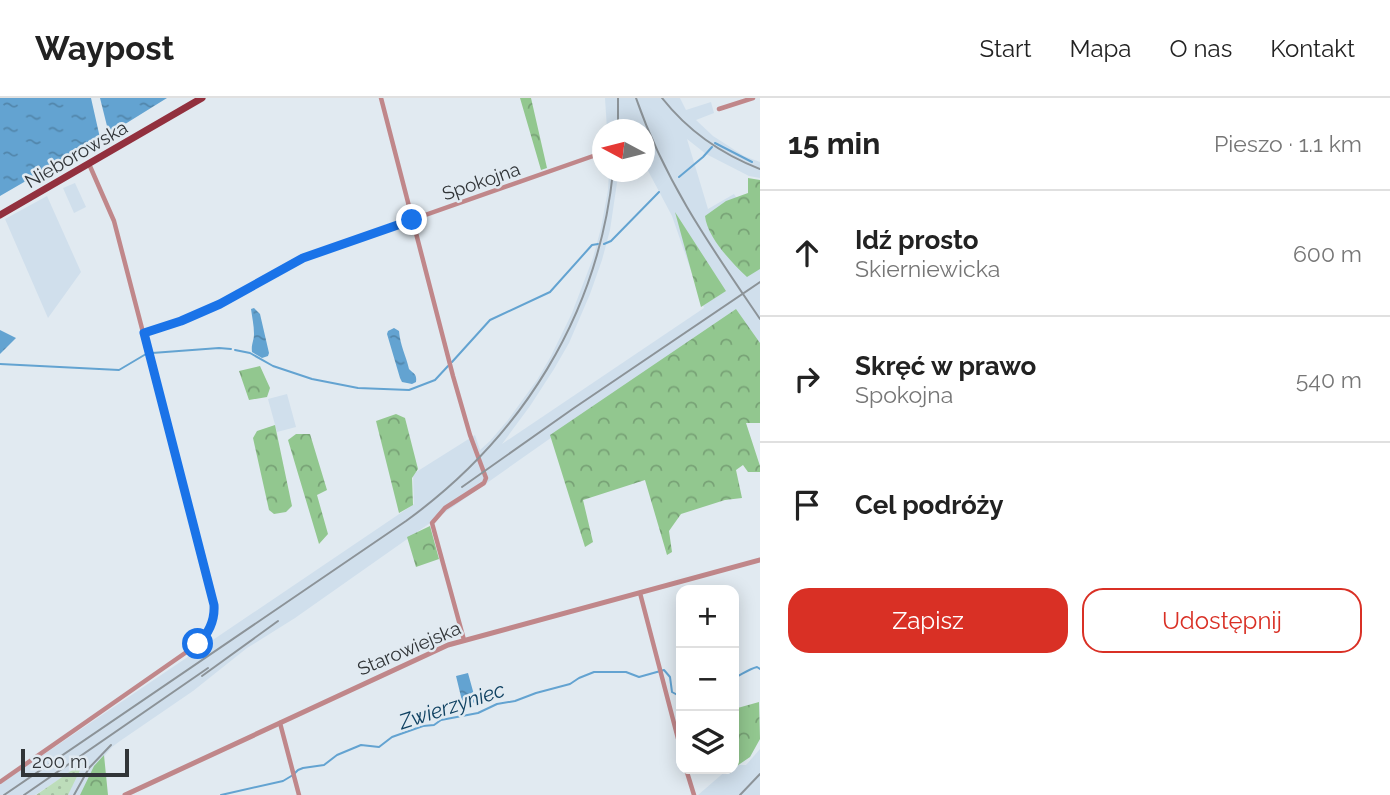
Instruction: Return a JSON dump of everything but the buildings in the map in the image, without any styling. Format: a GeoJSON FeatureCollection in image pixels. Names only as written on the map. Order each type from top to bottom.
{"type":"FeatureCollection","features":[{"type":"Feature","properties":{"kind":"main road","name":"Nieborowska"},"geometry":{"type":"LineString","coordinates":[[0,215],[202,98]]}},
{"type":"Feature","properties":{"kind":"street"},"geometry":{"type":"LineString","coordinates":[[381,98],[470,435],[486,480],[445,508],[432,523],[464,640]]}},
{"type":"Feature","properties":{"kind":"street"},"geometry":{"type":"LineString","coordinates":[[719,109],[753,98]]}},
{"type":"Feature","properties":{"kind":"street","name":"Spokojna"},"geometry":{"type":"LineString","coordinates":[[144,333],[220,304],[303,258],[592,156]]}},
{"type":"Feature","properties":{"kind":"street"},"geometry":{"type":"LineString","coordinates":[[0,782],[198,644],[209,631],[214,614],[211,592],[114,221],[89,164]]}},
{"type":"Feature","properties":{"kind":"street","name":"Starowiejska"},"geometry":{"type":"LineString","coordinates":[[125,795],[464,640],[760,560]]}},
{"type":"Feature","properties":{"kind":"street"},"geometry":{"type":"LineString","coordinates":[[640,593],[676,731]]}},
{"type":"Feature","properties":{"kind":"street"},"geometry":{"type":"LineString","coordinates":[[280,723],[299,795]]}},
{"type":"Feature","properties":{"kind":"street"},"geometry":{"type":"LineString","coordinates":[[688,774],[694,795]]}},
{"type":"Feature","properties":{"kind":"shaded area"},"geometry":{"type":"Polygon","coordinates":[[[605,98],[680,98],[686,110],[711,102],[714,113],[696,120],[713,136],[744,156],[760,162],[760,178],[749,176],[706,154],[687,139],[708,209],[734,194],[760,234],[760,368],[565,428],[295,618],[247,648],[193,691],[112,747],[101,760],[85,795],[64,795],[83,764],[35,795],[0,795],[0,784],[414,504],[413,474],[475,435],[480,450],[490,441],[537,380],[572,313],[593,258],[608,182],[617,182],[610,230],[590,294],[569,343],[554,369],[502,444],[704,308],[672,216],[654,182],[655,119],[606,119],[605,98]]]}},
{"type":"Feature","properties":{"kind":"shaded area"},"geometry":{"type":"Polygon","coordinates":[[[75,183],[86,207],[74,213],[63,188],[75,183]]]}},
{"type":"Feature","properties":{"kind":"shaded area"},"geometry":{"type":"Polygon","coordinates":[[[47,196],[81,272],[48,318],[5,219],[47,196]]]}},
{"type":"Feature","properties":{"kind":"shaded area"},"geometry":{"type":"Polygon","coordinates":[[[287,394],[296,427],[277,432],[268,399],[287,394]]]}},
{"type":"Feature","properties":{"kind":"shaded area"},"geometry":{"type":"Polygon","coordinates":[[[760,749],[760,795],[698,795],[722,774],[739,774],[739,765],[746,765],[760,749]]]}},
{"type":"Feature","properties":{"kind":"green space"},"geometry":{"type":"Polygon","coordinates":[[[520,98],[531,98],[547,168],[541,170],[520,98]]]}},
{"type":"Feature","properties":{"kind":"green space"},"geometry":{"type":"Polygon","coordinates":[[[748,178],[760,180],[760,269],[747,277],[715,241],[705,216],[726,201],[748,193],[748,178]]]}},
{"type":"Feature","properties":{"kind":"green space"},"geometry":{"type":"Polygon","coordinates":[[[675,212],[726,291],[701,307],[675,212]]]}},
{"type":"Feature","properties":{"kind":"green space"},"geometry":{"type":"Polygon","coordinates":[[[736,309],[760,343],[760,423],[746,423],[760,472],[748,472],[743,465],[736,470],[742,498],[725,500],[681,514],[669,531],[672,552],[667,555],[645,480],[583,500],[593,542],[585,547],[550,435],[736,309]]]}},
{"type":"Feature","properties":{"kind":"green space"},"geometry":{"type":"Polygon","coordinates":[[[260,366],[270,388],[267,397],[249,400],[239,371],[260,366]]]}},
{"type":"Feature","properties":{"kind":"green space"},"geometry":{"type":"Polygon","coordinates":[[[396,414],[405,418],[418,469],[412,478],[413,505],[399,513],[376,421],[396,414]]]}},
{"type":"Feature","properties":{"kind":"green space"},"geometry":{"type":"Polygon","coordinates":[[[275,425],[292,506],[286,512],[274,514],[269,510],[253,438],[257,431],[275,425]]]}},
{"type":"Feature","properties":{"kind":"green space"},"geometry":{"type":"Polygon","coordinates":[[[296,434],[310,434],[327,490],[317,495],[328,534],[319,544],[288,440],[296,434]]]}},
{"type":"Feature","properties":{"kind":"green space"},"geometry":{"type":"Polygon","coordinates":[[[430,526],[439,559],[416,567],[407,537],[430,526]]]}},
{"type":"Feature","properties":{"kind":"green space"},"geometry":{"type":"Polygon","coordinates":[[[759,702],[760,739],[750,757],[739,765],[739,711],[739,708],[759,702]]]}},
{"type":"Feature","properties":{"kind":"green space"},"geometry":{"type":"Polygon","coordinates":[[[104,755],[108,795],[80,795],[94,766],[104,755]]]}},
{"type":"Feature","properties":{"kind":"green space"},"geometry":{"type":"Polygon","coordinates":[[[84,762],[68,795],[36,795],[84,762]]]}},
{"type":"Feature","properties":{"kind":"water"},"geometry":{"type":"Polygon","coordinates":[[[0,98],[91,98],[100,138],[0,196],[0,98]]]}},
{"type":"Feature","properties":{"kind":"water"},"geometry":{"type":"Polygon","coordinates":[[[100,98],[167,98],[109,134],[100,98]]]}},
{"type":"Feature","properties":{"kind":"water"},"geometry":{"type":"Polygon","coordinates":[[[254,308],[260,314],[269,353],[262,358],[252,352],[254,334],[251,309],[254,308]]]}},
{"type":"Feature","properties":{"kind":"water"},"geometry":{"type":"Polygon","coordinates":[[[394,328],[399,331],[409,369],[416,376],[416,382],[412,384],[402,382],[400,378],[387,334],[394,328]]]}},
{"type":"Feature","properties":{"kind":"water"},"geometry":{"type":"Polygon","coordinates":[[[0,330],[16,338],[0,354],[0,330]]]}},
{"type":"Feature","properties":{"kind":"water"},"geometry":{"type":"Polygon","coordinates":[[[468,673],[476,702],[463,705],[456,676],[468,673]]]}},
{"type":"Feature","properties":{"kind":"waterway"},"geometry":{"type":"LineString","coordinates":[[715,143],[752,162]]}},
{"type":"Feature","properties":{"kind":"waterway"},"geometry":{"type":"LineString","coordinates":[[679,177],[712,147]]}},
{"type":"Feature","properties":{"kind":"waterway"},"geometry":{"type":"LineString","coordinates":[[604,244],[611,241],[659,192]]}},
{"type":"Feature","properties":{"kind":"waterway"},"geometry":{"type":"LineString","coordinates":[[452,362],[490,320],[550,292],[592,245],[598,244]]}},
{"type":"Feature","properties":{"kind":"waterway"},"geometry":{"type":"LineString","coordinates":[[152,353],[231,349]]}},
{"type":"Feature","properties":{"kind":"waterway"},"geometry":{"type":"LineString","coordinates":[[235,350],[250,353],[273,366],[312,379],[358,388],[409,390],[435,380],[448,366]]}},
{"type":"Feature","properties":{"kind":"waterway"},"geometry":{"type":"LineString","coordinates":[[0,364],[119,370],[146,354]]}},
{"type":"Feature","properties":{"kind":"waterway","name":"Zwierzyniec"},"geometry":{"type":"LineString","coordinates":[[739,676],[757,667],[760,669]]}},
{"type":"Feature","properties":{"kind":"waterway","name":"Zwierzyniec"},"geometry":{"type":"LineString","coordinates":[[221,795],[283,781],[298,770],[324,765],[337,755],[361,745],[379,747],[392,737],[423,726],[478,713],[497,704],[570,684],[594,672],[626,672],[639,677],[664,670],[670,677],[672,692],[676,694]]}},
{"type":"Feature","properties":{"kind":"railway"},"geometry":{"type":"LineString","coordinates":[[618,98],[618,119]]}},
{"type":"Feature","properties":{"kind":"railway"},"geometry":{"type":"LineString","coordinates":[[636,98],[675,186],[707,240],[760,319]]}},
{"type":"Feature","properties":{"kind":"railway"},"geometry":{"type":"LineString","coordinates":[[662,98],[683,121],[706,140],[760,169]]}},
{"type":"Feature","properties":{"kind":"railway"},"geometry":{"type":"LineString","coordinates":[[4,795],[406,521],[448,488],[485,451],[519,411],[547,369],[571,323],[591,275],[605,225],[611,182]]}},
{"type":"Feature","properties":{"kind":"railway"},"geometry":{"type":"LineString","coordinates":[[462,487],[760,282]]}},
{"type":"Feature","properties":{"kind":"railway"},"geometry":{"type":"LineString","coordinates":[[202,676],[278,621]]}},
{"type":"Feature","properties":{"kind":"railway"},"geometry":{"type":"LineString","coordinates":[[24,795],[208,668]]}},
{"type":"Feature","properties":{"kind":"railway"},"geometry":{"type":"LineString","coordinates":[[74,795],[89,768],[111,745]]}},
{"type":"Feature","properties":{"kind":"railway"},"geometry":{"type":"LineString","coordinates":[[740,795],[760,774]]}},
{"type":"Feature","properties":{"kind":"route"},"geometry":{"type":"LineString","coordinates":[[198,644],[212,624],[214,605],[144,333],[220,304],[303,258],[412,220]]}}]}
